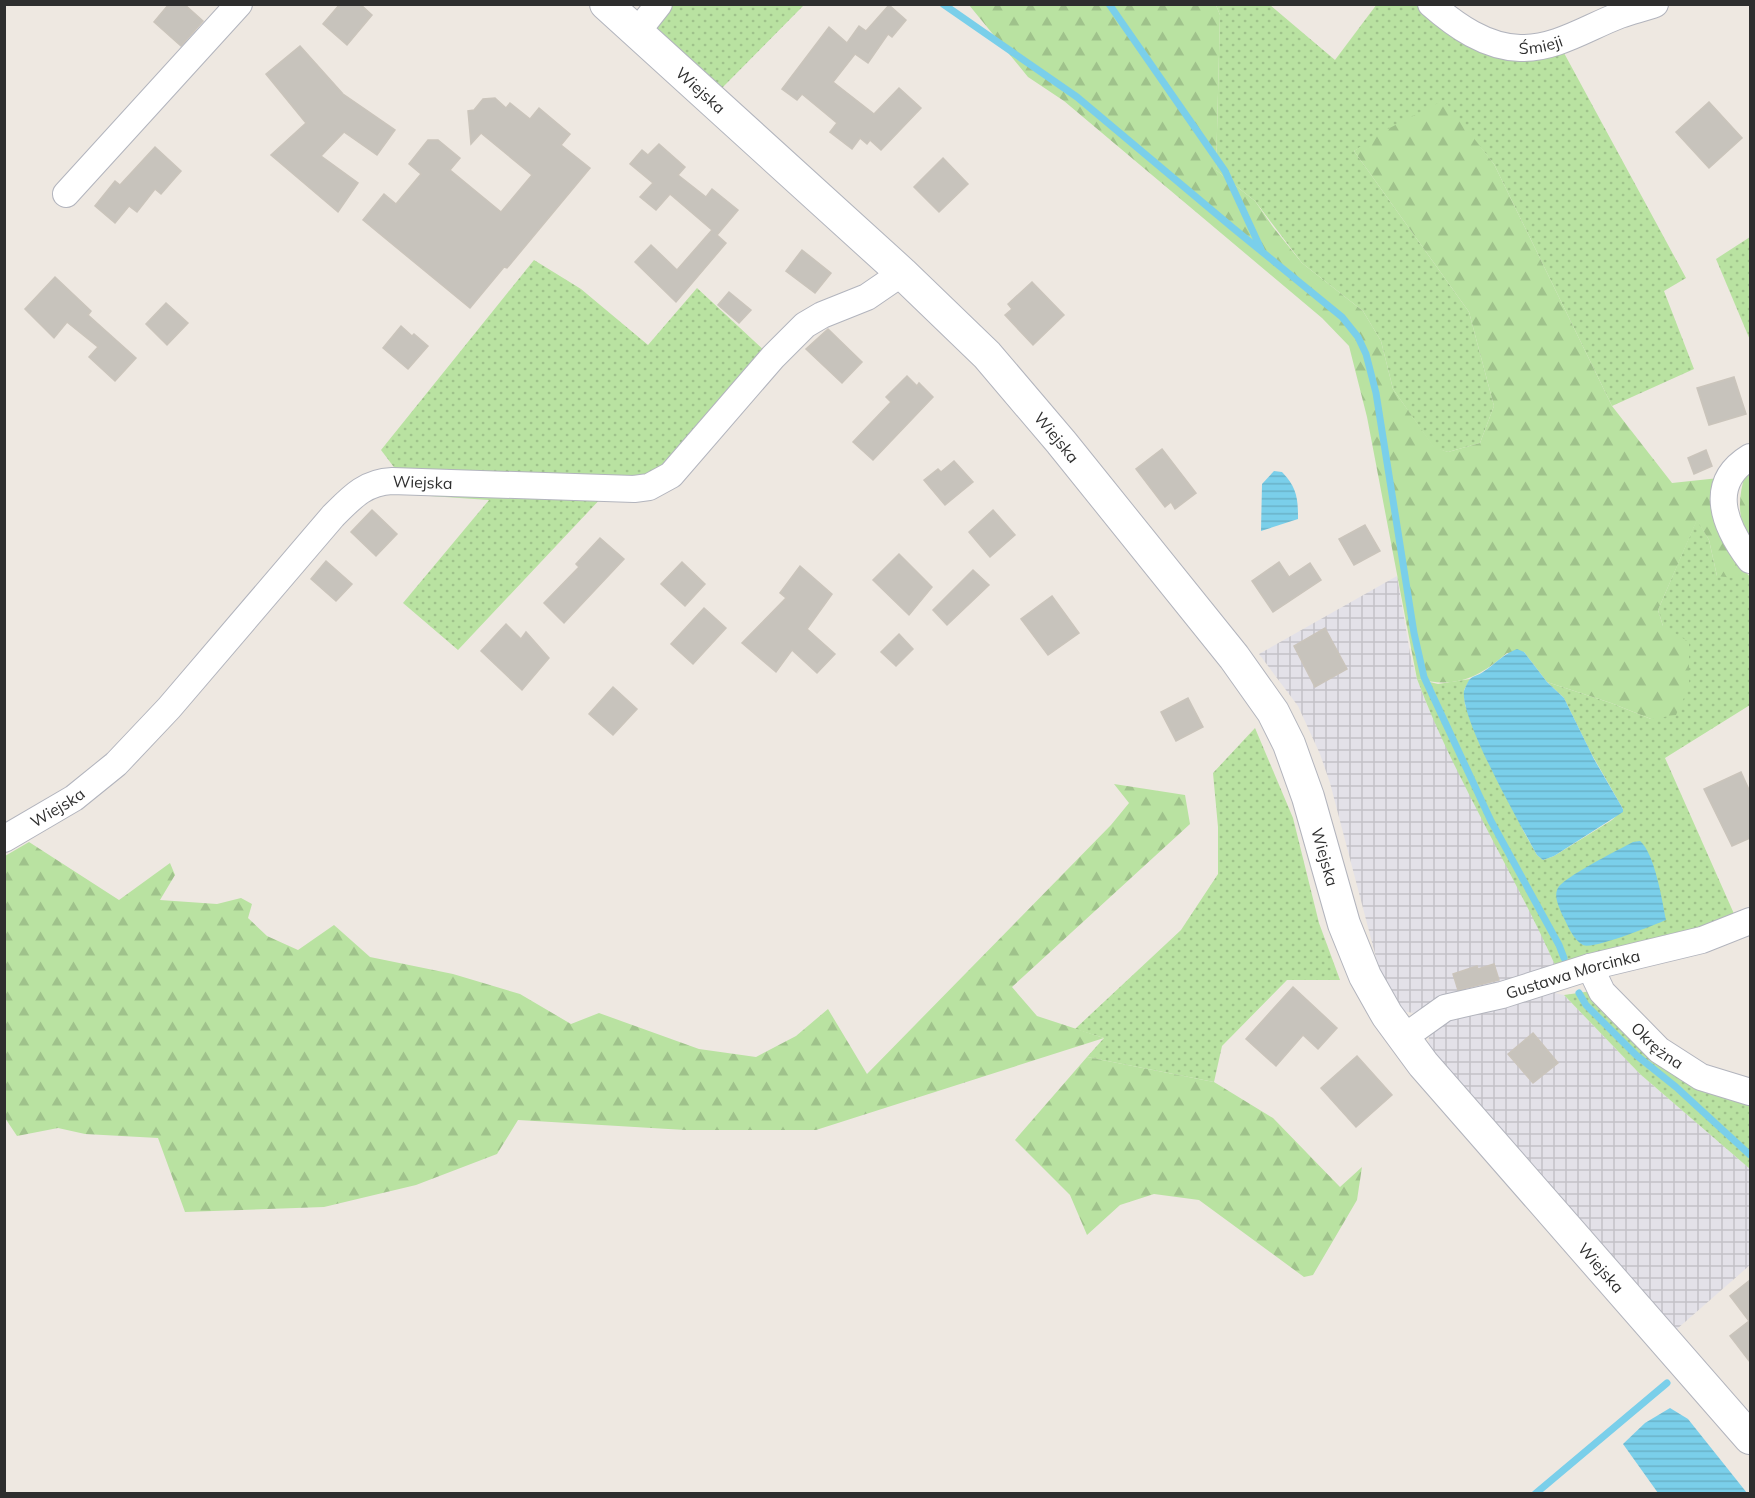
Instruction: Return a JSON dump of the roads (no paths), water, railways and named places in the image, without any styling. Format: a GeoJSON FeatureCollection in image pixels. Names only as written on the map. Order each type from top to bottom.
{"type":"FeatureCollection","features":[{"type":"Feature","properties":{"kind":"street"},"geometry":{"type":"LineString","coordinates":[[66,194],[238,4]]}},
{"type":"Feature","properties":{"kind":"street","name":"Wiejska"},"geometry":{"type":"LineString","coordinates":[[606,4],[902,273],[987,355],[1024,397],[1234,657],[1264,698],[1281,728],[1301,773],[1334,891],[1358,961],[1372,990],[1403,1038],[1454,1100],[1750,1438]]}},
{"type":"Feature","properties":{"kind":"street"},"geometry":{"type":"LineString","coordinates":[[638,32],[659,4]]}},
{"type":"Feature","properties":{"kind":"street","name":"Śmieji"},"geometry":{"type":"LineString","coordinates":[[1431,4],[1462,29],[1492,43],[1521,48],[1560,41],[1621,15],[1655,4]]}},
{"type":"Feature","properties":{"kind":"street","name":"Wiejska"},"geometry":{"type":"LineString","coordinates":[[4,839],[74,798],[116,764],[169,708],[333,516],[363,489],[377,483],[392,481],[623,489],[653,485],[671,475],[773,357],[805,325],[822,315],[867,297],[902,273]]}},
{"type":"Feature","properties":{"kind":"street"},"geometry":{"type":"LineString","coordinates":[[1750,457],[1742,462],[1727,480],[1724,503],[1729,527],[1750,560]]}},
{"type":"Feature","properties":{"kind":"street","name":"Gustawa Morcinka"},"geometry":{"type":"LineString","coordinates":[[1403,1038],[1445,1008],[1502,995],[1590,967],[1702,940],[1750,921]]}},
{"type":"Feature","properties":{"kind":"street","name":"Okrężna"},"geometry":{"type":"LineString","coordinates":[[1590,967],[1602,992],[1659,1050],[1701,1077],[1750,1092]]}},
{"type":"Feature","properties":{"kind":"water"},"geometry":{"type":"Polygon","coordinates":[[[1274,471],[1282,472],[1294,488],[1298,519],[1261,531],[1262,484],[1274,471]]]}},
{"type":"Feature","properties":{"kind":"water"},"geometry":{"type":"Polygon","coordinates":[[[1517,649],[1524,652],[1547,682],[1564,698],[1594,759],[1623,809],[1623,812],[1554,856],[1543,860],[1537,855],[1493,773],[1465,705],[1464,691],[1470,679],[1517,649]]]}},
{"type":"Feature","properties":{"kind":"water"},"geometry":{"type":"Polygon","coordinates":[[[1640,841],[1654,866],[1666,920],[1610,941],[1589,946],[1583,945],[1572,933],[1561,911],[1557,899],[1558,888],[1570,877],[1633,842],[1640,841]]]}},
{"type":"Feature","properties":{"kind":"water"},"geometry":{"type":"Polygon","coordinates":[[[1670,1408],[1688,1419],[1747,1493],[1658,1493],[1623,1444],[1645,1423],[1670,1408]]]}},
{"type":"Feature","properties":{"kind":"waterway"},"geometry":{"type":"LineString","coordinates":[[943,4],[1077,97],[1342,317],[1358,337],[1366,354],[1376,393],[1414,633],[1424,677],[1491,821],[1564,958]]}},
{"type":"Feature","properties":{"kind":"waterway"},"geometry":{"type":"LineString","coordinates":[[1109,4],[1225,171],[1261,249]]}},
{"type":"Feature","properties":{"kind":"waterway"},"geometry":{"type":"LineString","coordinates":[[1579,993],[1586,1005],[1636,1055],[1676,1087],[1750,1155]]}},
{"type":"Feature","properties":{"kind":"waterway"},"geometry":{"type":"LineString","coordinates":[[1535,1494],[1667,1383]]}}]}
